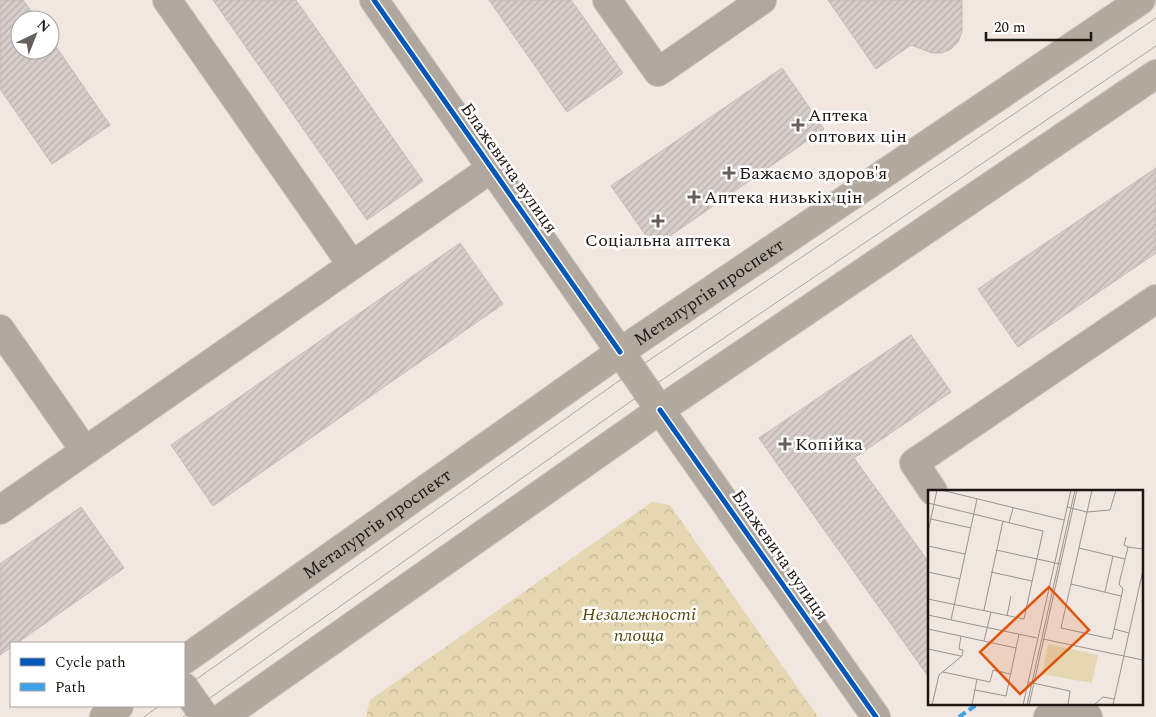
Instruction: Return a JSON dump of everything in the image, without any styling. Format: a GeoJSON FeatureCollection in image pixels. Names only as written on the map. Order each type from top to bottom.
{"type":"FeatureCollection","features":[{"type":"Feature","properties":{"kind":"main road","name":"Металургів проспект"},"geometry":{"type":"LineString","coordinates":[[185,659],[620,352],[1141,0]]}},
{"type":"Feature","properties":{"kind":"main road"},"geometry":{"type":"LineString","coordinates":[[223,717],[660,410],[1156,74]]}},
{"type":"Feature","properties":{"kind":"main road","name":"Блажевича вулиця"},"geometry":{"type":"LineString","coordinates":[[620,352],[660,410]]}},
{"type":"Feature","properties":{"kind":"main road"},"geometry":{"type":"LineString","coordinates":[[104,717],[118,707]]}},
{"type":"Feature","properties":{"kind":"street"},"geometry":{"type":"LineString","coordinates":[[167,0],[352,265]]}},
{"type":"Feature","properties":{"kind":"street","name":"Блажевича вулиця"},"geometry":{"type":"LineString","coordinates":[[374,0],[620,352]]}},
{"type":"Feature","properties":{"kind":"street"},"geometry":{"type":"LineString","coordinates":[[608,0],[658,72],[762,0]]}},
{"type":"Feature","properties":{"kind":"street"},"geometry":{"type":"LineString","coordinates":[[0,510],[492,168]]}},
{"type":"Feature","properties":{"kind":"street"},"geometry":{"type":"LineString","coordinates":[[932,490],[914,463],[1156,299]]}},
{"type":"Feature","properties":{"kind":"street"},"geometry":{"type":"LineString","coordinates":[[0,329],[85,451]]}},
{"type":"Feature","properties":{"kind":"street","name":"Блажевича вулиця"},"geometry":{"type":"LineString","coordinates":[[660,410],[876,717]]}},
{"type":"Feature","properties":{"kind":"street"},"geometry":{"type":"LineString","coordinates":[[185,687],[205,717]]}},
{"type":"Feature","properties":{"kind":"street"},"geometry":{"type":"LineString","coordinates":[[1048,717],[1067,704]]}},
{"type":"Feature","properties":{"kind":"street"},"geometry":{"type":"LineString","coordinates":[[1079,704],[1088,717]]}},
{"type":"Feature","properties":{"kind":"green space","name":"Незалежності площа"},"geometry":{"type":"Polygon","coordinates":[[[652,502],[670,505],[818,717],[366,717],[370,700],[652,502]]]}},
{"type":"Feature","properties":{"kind":"building"},"geometry":{"type":"Polygon","coordinates":[[[0,0],[23,0],[30,10],[10,10],[10,60],[60,60],[60,52],[110,125],[52,164],[0,89],[0,0]]]}},
{"type":"Feature","properties":{"kind":"building"},"geometry":{"type":"Polygon","coordinates":[[[213,0],[296,0],[423,181],[367,220],[213,0]]]}},
{"type":"Feature","properties":{"kind":"building"},"geometry":{"type":"Polygon","coordinates":[[[489,0],[571,0],[623,73],[567,112],[489,0]]]}},
{"type":"Feature","properties":{"kind":"building"},"geometry":{"type":"Polygon","coordinates":[[[828,0],[962,0],[962,32],[958,42],[951,49],[942,53],[932,53],[911,45],[876,69],[828,0]]]}},
{"type":"Feature","properties":{"kind":"building"},"geometry":{"type":"Polygon","coordinates":[[[782,68],[824,129],[654,247],[611,186],[782,68]]]}},
{"type":"Feature","properties":{"kind":"building"},"geometry":{"type":"Polygon","coordinates":[[[1156,168],[1156,253],[1018,347],[978,289],[1156,168]]]}},
{"type":"Feature","properties":{"kind":"building"},"geometry":{"type":"Polygon","coordinates":[[[460,243],[503,304],[213,506],[171,445],[460,243]]]}},
{"type":"Feature","properties":{"kind":"building"},"geometry":{"type":"Polygon","coordinates":[[[911,335],[951,392],[854,458],[928,561],[928,676],[759,438],[911,335]]]}},
{"type":"Feature","properties":{"kind":"building"},"geometry":{"type":"Polygon","coordinates":[[[81,507],[124,568],[18,642],[10,642],[10,648],[0,655],[0,564],[81,507]]]}},
{"type":"Feature","properties":{"kind":"tram line"},"geometry":{"type":"LineString","coordinates":[[185,687],[633,371],[1156,18]]}},
{"type":"Feature","properties":{"kind":"tram line"},"geometry":{"type":"LineString","coordinates":[[183,717],[647,390],[1156,46]]}},
{"type":"Feature","properties":{"kind":"tram line"},"geometry":{"type":"LineString","coordinates":[[144,717],[158,707]]}},
{"type":"Feature","properties":{"kind":"marked path"},"geometry":{"type":"LineString","coordinates":[[959,717],[978,704]]}},
{"type":"Feature","properties":{"kind":"cycle path"},"geometry":{"type":"LineString","coordinates":[[374,0],[620,352]]}},
{"type":"Feature","properties":{"kind":"cycle path"},"geometry":{"type":"LineString","coordinates":[[660,410],[876,717]]}},
{"type":"Feature","properties":{"kind":"place","name":"Аптека оптових цін"},"geometry":{"type":"Point","coordinates":[798,125]}},
{"type":"Feature","properties":{"kind":"place","name":"Бажаємо здоров'я"},"geometry":{"type":"Point","coordinates":[729,173]}},
{"type":"Feature","properties":{"kind":"place","name":"Аптека низькіх цін"},"geometry":{"type":"Point","coordinates":[694,197]}},
{"type":"Feature","properties":{"kind":"place","name":"Соціальна аптека"},"geometry":{"type":"Point","coordinates":[658,221]}},
{"type":"Feature","properties":{"kind":"place","name":"Копійка"},"geometry":{"type":"Point","coordinates":[785,444]}}]}
